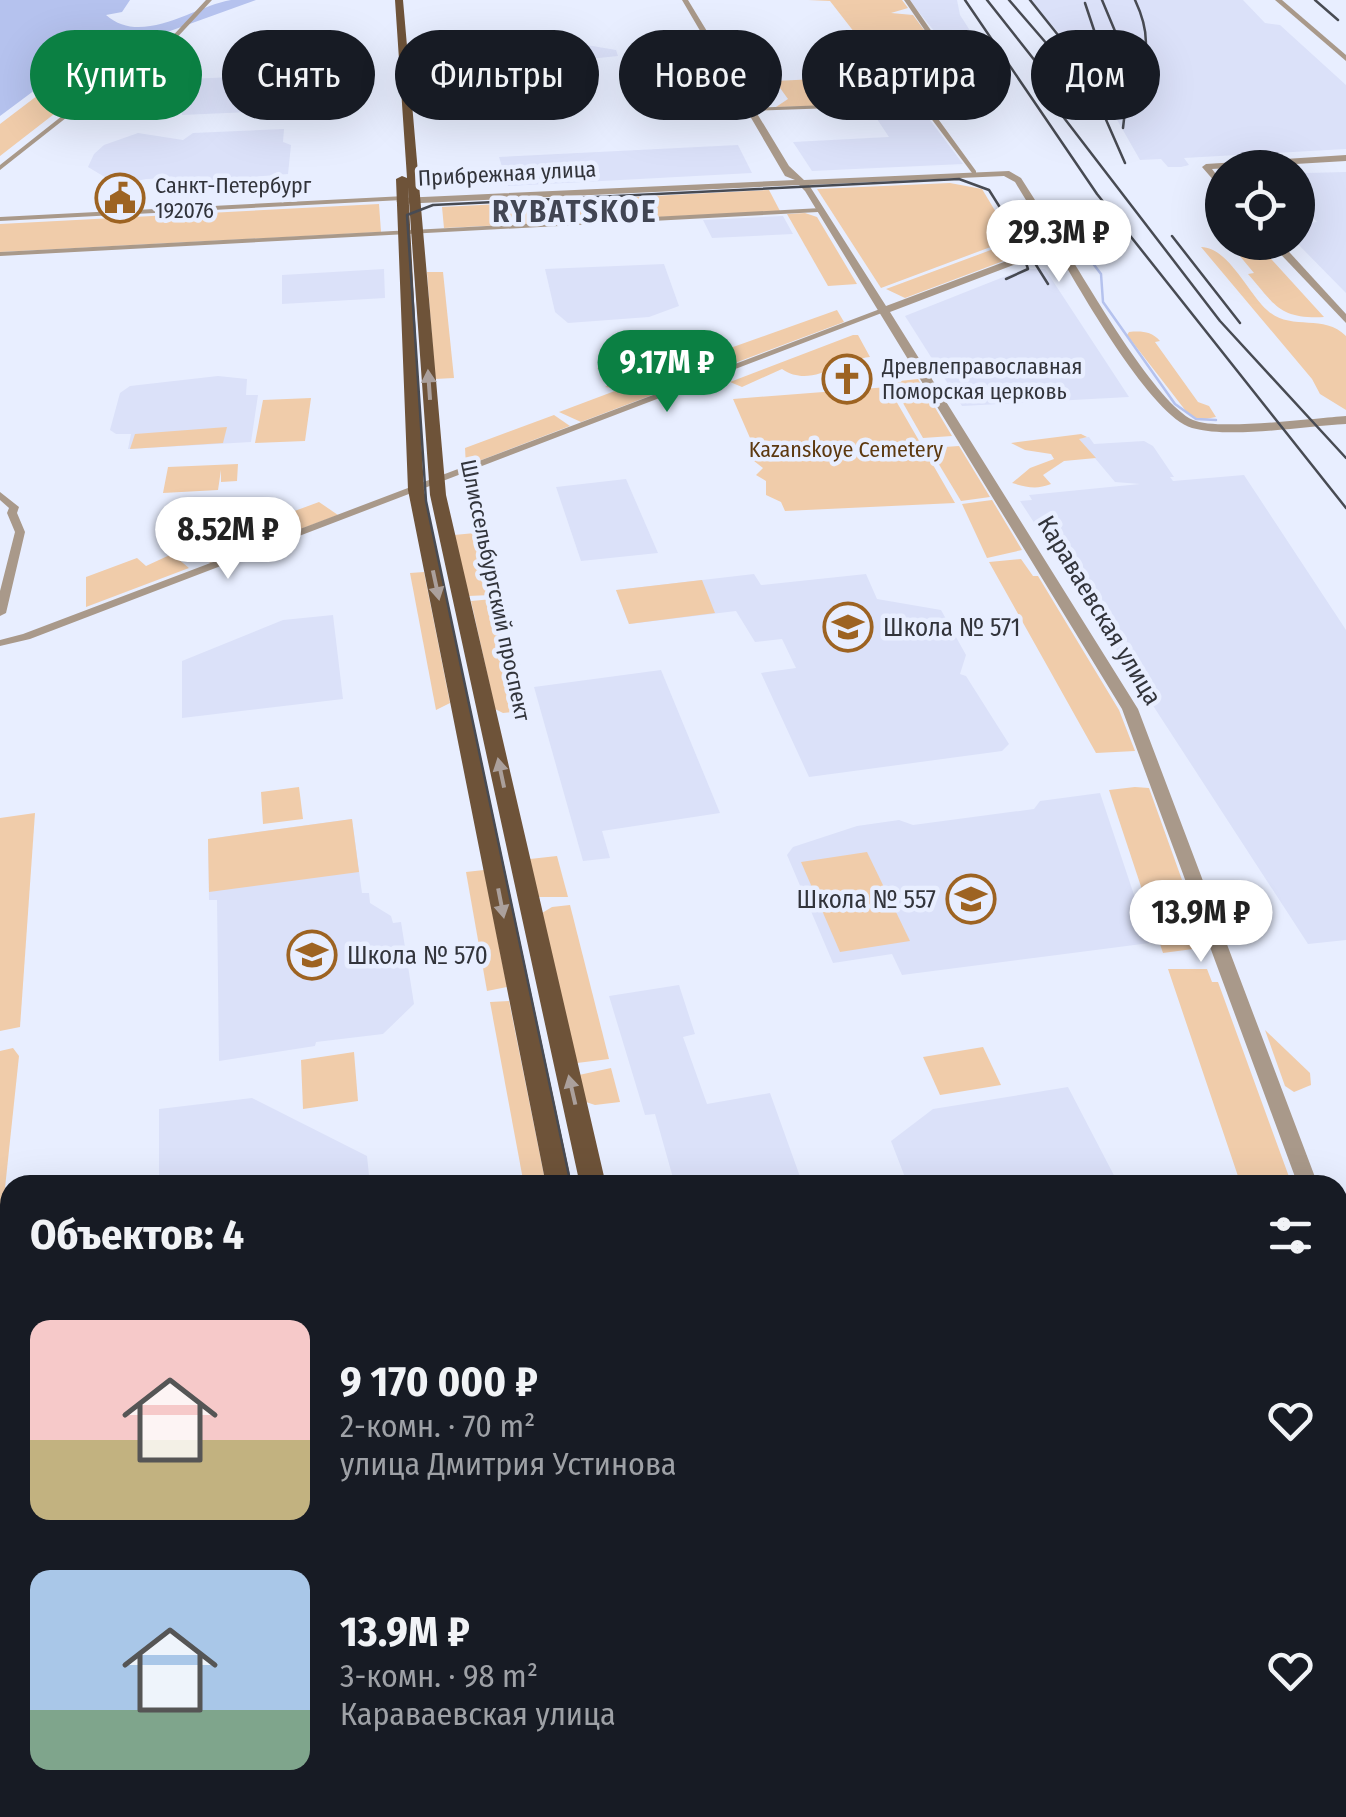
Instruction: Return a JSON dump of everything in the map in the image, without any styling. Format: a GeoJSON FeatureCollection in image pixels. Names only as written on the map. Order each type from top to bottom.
{"type":"FeatureCollection","features":[{"type":"Feature","properties":{"kind":"main road","name":"Шлиссельбургский проспект"},"geometry":{"type":"LineString","coordinates":[[396,0],[426,486],[557,1175]]}},
{"type":"Feature","properties":{"kind":"main road","name":"Шлиссельбургский проспект"},"geometry":{"type":"LineString","coordinates":[[426,486],[591,1175]]}},
{"type":"Feature","properties":{"kind":"street","name":"Караваевская улица"},"geometry":{"type":"LineString","coordinates":[[685,0],[703,30]]}},
{"type":"Feature","properties":{"kind":"street"},"geometry":{"type":"LineString","coordinates":[[906,0],[928,30]]}},
{"type":"Feature","properties":{"kind":"street"},"geometry":{"type":"LineString","coordinates":[[1278,0],[1346,59]]}},
{"type":"Feature","properties":{"kind":"street"},"geometry":{"type":"LineString","coordinates":[[0,165],[88,98],[142,70],[208,1]]}},
{"type":"Feature","properties":{"kind":"street","name":"Караваевская улица"},"geometry":{"type":"LineString","coordinates":[[758,120],[808,205],[818,210],[883,311],[1130,709],[1304,1175]]}},
{"type":"Feature","properties":{"kind":"street"},"geometry":{"type":"LineString","coordinates":[[936,120],[973,171]]}},
{"type":"Feature","properties":{"kind":"street"},"geometry":{"type":"LineString","coordinates":[[1315,160],[1346,158]]}},
{"type":"Feature","properties":{"kind":"street","name":"Прибрежная улица"},"geometry":{"type":"LineString","coordinates":[[0,221],[973,171],[1013,173],[1064,246]]}},
{"type":"Feature","properties":{"kind":"street"},"geometry":{"type":"LineString","coordinates":[[0,254],[818,210]]}},
{"type":"Feature","properties":{"kind":"street"},"geometry":{"type":"LineString","coordinates":[[0,643],[26,637],[1064,246],[1093,302],[1173,414],[1188,423],[1212,427],[1346,420]]}},
{"type":"Feature","properties":{"kind":"street"},"geometry":{"type":"LineString","coordinates":[[1291,260],[1346,320]]}},
{"type":"Feature","properties":{"kind":"street"},"geometry":{"type":"LineString","coordinates":[[0,495],[14,507],[12,513]]}},
{"type":"Feature","properties":{"kind":"street"},"geometry":{"type":"LineString","coordinates":[[0,507],[12,513],[20,532],[0,612]]}},
{"type":"Feature","properties":{"kind":"shaded area"},"geometry":{"type":"Polygon","coordinates":[[[909,0],[957,0],[960,15],[970,30],[933,30],[909,0]]]}},
{"type":"Feature","properties":{"kind":"shaded area"},"geometry":{"type":"Polygon","coordinates":[[[1028,0],[1243,0],[1265,23],[1280,25],[1346,85],[1346,149],[1205,150],[1205,157],[1184,158],[1189,165],[1181,167],[1168,167],[1161,159],[1140,160],[1117,120],[1160,120],[1160,30],[1056,30],[1028,0]]]}},
{"type":"Feature","properties":{"kind":"shaded area"},"geometry":{"type":"Polygon","coordinates":[[[599,47],[616,50],[618,56],[599,58],[599,47]]]}},
{"type":"Feature","properties":{"kind":"shaded area"},"geometry":{"type":"Polygon","coordinates":[[[222,77],[222,113],[202,114],[202,78],[222,77]]]}},
{"type":"Feature","properties":{"kind":"shaded area"},"geometry":{"type":"Polygon","coordinates":[[[878,120],[930,120],[963,164],[812,171],[793,142],[889,137],[878,120]]]}},
{"type":"Feature","properties":{"kind":"shaded area"},"geometry":{"type":"Polygon","coordinates":[[[284,129],[283,142],[291,145],[288,174],[173,183],[173,178],[146,179],[118,185],[88,167],[104,145],[138,133],[183,140],[193,133],[284,129]]]}},
{"type":"Feature","properties":{"kind":"shaded area"},"geometry":{"type":"Polygon","coordinates":[[[738,145],[752,173],[508,186],[499,157],[738,145]]]}},
{"type":"Feature","properties":{"kind":"shaded area"},"geometry":{"type":"Polygon","coordinates":[[[1346,172],[1346,293],[1314,260],[1315,173],[1346,172]]]}},
{"type":"Feature","properties":{"kind":"shaded area"},"geometry":{"type":"Polygon","coordinates":[[[783,216],[793,234],[712,238],[703,220],[783,216]]]}},
{"type":"Feature","properties":{"kind":"shaded area"},"geometry":{"type":"Polygon","coordinates":[[[664,264],[679,306],[649,317],[568,323],[555,312],[545,269],[664,264]]]}},
{"type":"Feature","properties":{"kind":"shaded area"},"geometry":{"type":"Polygon","coordinates":[[[384,269],[385,298],[282,304],[282,275],[384,269]]]}},
{"type":"Feature","properties":{"kind":"shaded area"},"geometry":{"type":"Polygon","coordinates":[[[1024,269],[1045,269],[1129,397],[962,406],[905,316],[1024,269]]]}},
{"type":"Feature","properties":{"kind":"shaded area"},"geometry":{"type":"Polygon","coordinates":[[[218,376],[247,379],[246,395],[258,395],[251,442],[128,449],[131,434],[110,430],[120,393],[130,386],[218,376]]]}},
{"type":"Feature","properties":{"kind":"shaded area"},"geometry":{"type":"Polygon","coordinates":[[[1089,437],[1094,444],[1144,441],[1153,446],[1173,481],[1244,475],[1346,630],[1346,940],[1308,944],[1020,501],[1032,500],[1029,495],[1140,484],[1115,482],[1078,438],[1089,437]]]}},
{"type":"Feature","properties":{"kind":"shaded area"},"geometry":{"type":"Polygon","coordinates":[[[626,479],[658,553],[581,561],[556,487],[626,479]]]}},
{"type":"Feature","properties":{"kind":"shaded area"},"geometry":{"type":"Polygon","coordinates":[[[754,574],[761,585],[866,574],[877,599],[941,610],[966,655],[960,674],[966,676],[1009,744],[1002,751],[809,777],[761,673],[796,668],[782,639],[755,642],[736,611],[629,624],[616,590],[754,574]]]}},
{"type":"Feature","properties":{"kind":"shaded area"},"geometry":{"type":"Polygon","coordinates":[[[333,615],[343,699],[182,718],[182,661],[283,620],[333,615]]]}},
{"type":"Feature","properties":{"kind":"shaded area"},"geometry":{"type":"Polygon","coordinates":[[[661,670],[720,813],[602,831],[610,858],[583,861],[534,687],[661,670]]]}},
{"type":"Feature","properties":{"kind":"shaded area","name":"Школа № 557"},"geometry":{"type":"Polygon","coordinates":[[[1100,793],[1150,943],[902,975],[892,954],[833,963],[787,855],[793,847],[857,826],[899,820],[913,825],[1034,809],[1040,801],[1100,793]]]}},
{"type":"Feature","properties":{"kind":"shaded area","name":"Школа № 570"},"geometry":{"type":"Polygon","coordinates":[[[352,819],[362,893],[369,893],[370,903],[391,916],[393,923],[401,922],[414,1004],[383,1034],[219,1061],[217,900],[209,900],[208,839],[352,819]]]}},
{"type":"Feature","properties":{"kind":"shaded area"},"geometry":{"type":"Polygon","coordinates":[[[679,985],[695,1034],[683,1037],[707,1104],[770,1093],[799,1175],[672,1175],[655,1114],[645,1115],[609,996],[679,985]]]}},
{"type":"Feature","properties":{"kind":"shaded area"},"geometry":{"type":"Polygon","coordinates":[[[1068,1087],[1114,1175],[904,1175],[891,1141],[933,1109],[1068,1087]]]}},
{"type":"Feature","properties":{"kind":"shaded area"},"geometry":{"type":"Polygon","coordinates":[[[252,1098],[367,1156],[369,1175],[159,1175],[159,1109],[252,1098]]]}},
{"type":"Feature","properties":{"kind":"green space"},"geometry":{"type":"Polygon","coordinates":[[[808,0],[902,0],[908,8],[891,13],[913,15],[924,30],[853,30],[830,1],[808,0]]]}},
{"type":"Feature","properties":{"kind":"green space"},"geometry":{"type":"Polygon","coordinates":[[[802,80],[802,106],[782,107],[788,99],[782,91],[782,81],[802,80]]]}},
{"type":"Feature","properties":{"kind":"green space"},"geometry":{"type":"Polygon","coordinates":[[[30,101],[30,120],[46,120],[0,156],[0,124],[30,101]]]}},
{"type":"Feature","properties":{"kind":"green space"},"geometry":{"type":"Polygon","coordinates":[[[950,183],[982,189],[1012,239],[881,288],[817,189],[950,183]]]}},
{"type":"Feature","properties":{"kind":"green space"},"geometry":{"type":"Polygon","coordinates":[[[769,190],[780,211],[444,228],[442,207],[769,190]]]}},
{"type":"Feature","properties":{"kind":"green space"},"geometry":{"type":"Polygon","coordinates":[[[379,204],[381,232],[0,252],[0,224],[379,204]]]}},
{"type":"Feature","properties":{"kind":"green space"},"geometry":{"type":"Polygon","coordinates":[[[787,214],[817,217],[857,284],[828,286],[787,214]]]}},
{"type":"Feature","properties":{"kind":"green space"},"geometry":{"type":"Polygon","coordinates":[[[1015,241],[1022,254],[905,298],[886,289],[1015,241]]]}},
{"type":"Feature","properties":{"kind":"green space"},"geometry":{"type":"Polygon","coordinates":[[[1212,260],[1227,260],[1276,316],[1327,325],[1346,336],[1346,410],[1320,394],[1312,379],[1212,260]]]}},
{"type":"Feature","properties":{"kind":"green space"},"geometry":{"type":"Polygon","coordinates":[[[1243,260],[1272,260],[1324,317],[1297,315],[1279,308],[1248,274],[1254,273],[1243,260]]]}},
{"type":"Feature","properties":{"kind":"green space"},"geometry":{"type":"Polygon","coordinates":[[[427,272],[443,272],[454,378],[435,379],[427,272]]]}},
{"type":"Feature","properties":{"kind":"green space"},"geometry":{"type":"Polygon","coordinates":[[[837,310],[844,322],[727,366],[705,357],[837,310]]]}},
{"type":"Feature","properties":{"kind":"green space"},"geometry":{"type":"Polygon","coordinates":[[[1146,332],[1160,341],[1155,342],[1198,402],[1209,406],[1216,417],[1200,420],[1189,415],[1127,335],[1146,332]]]}},
{"type":"Feature","properties":{"kind":"green space"},"geometry":{"type":"Polygon","coordinates":[[[858,335],[870,357],[815,375],[782,369],[742,387],[730,382],[858,335]]]}},
{"type":"Feature","properties":{"kind":"green space"},"geometry":{"type":"Polygon","coordinates":[[[695,358],[614,388],[605,387],[617,381],[597,368],[695,358]]]}},
{"type":"Feature","properties":{"kind":"green space"},"geometry":{"type":"Polygon","coordinates":[[[700,359],[718,370],[581,422],[559,412],[700,359]]]}},
{"type":"Feature","properties":{"kind":"green space"},"geometry":{"type":"Polygon","coordinates":[[[918,379],[952,436],[923,438],[891,382],[918,379]]]}},
{"type":"Feature","properties":{"kind":"green space","name":"Kazanskoye Cemetery"},"geometry":{"type":"Polygon","coordinates":[[[888,387],[955,503],[785,511],[781,502],[766,495],[766,481],[756,475],[763,468],[754,461],[757,454],[733,399],[888,387]]]}},
{"type":"Feature","properties":{"kind":"green space"},"geometry":{"type":"Polygon","coordinates":[[[311,398],[305,441],[255,443],[263,400],[311,398]]]}},
{"type":"Feature","properties":{"kind":"green space"},"geometry":{"type":"Polygon","coordinates":[[[554,415],[570,426],[466,466],[465,448],[554,415]]]}},
{"type":"Feature","properties":{"kind":"green space"},"geometry":{"type":"Polygon","coordinates":[[[227,427],[223,443],[130,449],[135,434],[227,427]]]}},
{"type":"Feature","properties":{"kind":"green space"},"geometry":{"type":"Polygon","coordinates":[[[1081,434],[1087,437],[1079,439],[1096,458],[1064,461],[1043,475],[1051,484],[1046,486],[1012,483],[1030,468],[1054,459],[1051,454],[1025,450],[1011,443],[1081,434]]]}},
{"type":"Feature","properties":{"kind":"green space"},"geometry":{"type":"Polygon","coordinates":[[[959,446],[990,497],[961,501],[929,448],[959,446]]]}},
{"type":"Feature","properties":{"kind":"green space"},"geometry":{"type":"Polygon","coordinates":[[[238,464],[237,481],[221,482],[221,470],[218,490],[163,493],[168,467],[238,464]]]}},
{"type":"Feature","properties":{"kind":"green space"},"geometry":{"type":"Polygon","coordinates":[[[992,500],[1022,550],[987,558],[962,504],[992,500]]]}},
{"type":"Feature","properties":{"kind":"green space"},"geometry":{"type":"Polygon","coordinates":[[[319,502],[338,515],[210,563],[197,547],[319,502]]]}},
{"type":"Feature","properties":{"kind":"green space"},"geometry":{"type":"Polygon","coordinates":[[[475,533],[491,595],[468,596],[454,535],[475,533]]]}},
{"type":"Feature","properties":{"kind":"green space"},"geometry":{"type":"Polygon","coordinates":[[[172,554],[189,568],[86,607],[86,577],[137,558],[146,566],[172,554]]]}},
{"type":"Feature","properties":{"kind":"green space"},"geometry":{"type":"Polygon","coordinates":[[[1021,559],[1033,576],[1038,576],[1119,710],[1135,751],[1096,753],[989,562],[1021,559]]]}},
{"type":"Feature","properties":{"kind":"green space"},"geometry":{"type":"Polygon","coordinates":[[[424,572],[450,703],[436,710],[410,573],[424,572]]]}},
{"type":"Feature","properties":{"kind":"green space"},"geometry":{"type":"Polygon","coordinates":[[[702,580],[715,613],[629,624],[616,590],[702,580]]]}},
{"type":"Feature","properties":{"kind":"green space"},"geometry":{"type":"Polygon","coordinates":[[[493,599],[521,711],[503,713],[495,709],[471,601],[493,599]]]}},
{"type":"Feature","properties":{"kind":"green space"},"geometry":{"type":"Polygon","coordinates":[[[299,787],[303,819],[263,824],[261,792],[299,787]]]}},
{"type":"Feature","properties":{"kind":"green space"},"geometry":{"type":"Polygon","coordinates":[[[1149,788],[1205,944],[1200,948],[1163,953],[1109,790],[1149,788]]]}},
{"type":"Feature","properties":{"kind":"green space"},"geometry":{"type":"Polygon","coordinates":[[[35,813],[20,1027],[0,1031],[0,818],[35,813]]]}},
{"type":"Feature","properties":{"kind":"green space"},"geometry":{"type":"Polygon","coordinates":[[[352,819],[359,872],[209,892],[208,839],[352,819]]]}},
{"type":"Feature","properties":{"kind":"green space"},"geometry":{"type":"Polygon","coordinates":[[[867,852],[910,941],[840,952],[801,862],[867,852]]]}},
{"type":"Feature","properties":{"kind":"green space"},"geometry":{"type":"Polygon","coordinates":[[[557,856],[568,897],[538,897],[530,859],[557,856]]]}},
{"type":"Feature","properties":{"kind":"green space"},"geometry":{"type":"Polygon","coordinates":[[[484,870],[507,987],[487,991],[466,872],[484,870]]]}},
{"type":"Feature","properties":{"kind":"green space"},"geometry":{"type":"Polygon","coordinates":[[[570,905],[609,1059],[577,1063],[542,913],[552,907],[570,905]]]}},
{"type":"Feature","properties":{"kind":"green space"},"geometry":{"type":"Polygon","coordinates":[[[1168,969],[1207,969],[1212,982],[1218,982],[1288,1175],[1238,1175],[1168,969]]]}},
{"type":"Feature","properties":{"kind":"green space"},"geometry":{"type":"Polygon","coordinates":[[[509,1001],[544,1175],[522,1175],[490,1002],[509,1001]]]}},
{"type":"Feature","properties":{"kind":"green space"},"geometry":{"type":"Polygon","coordinates":[[[1265,1030],[1310,1073],[1311,1085],[1294,1092],[1285,1086],[1265,1030]]]}},
{"type":"Feature","properties":{"kind":"green space"},"geometry":{"type":"Polygon","coordinates":[[[983,1047],[1001,1085],[940,1095],[923,1057],[983,1047]]]}},
{"type":"Feature","properties":{"kind":"green space"},"geometry":{"type":"Polygon","coordinates":[[[13,1048],[19,1056],[6,1175],[0,1175],[0,1051],[13,1048]]]}},
{"type":"Feature","properties":{"kind":"green space"},"geometry":{"type":"Polygon","coordinates":[[[354,1052],[358,1101],[303,1109],[301,1060],[354,1052]]]}},
{"type":"Feature","properties":{"kind":"green space"},"geometry":{"type":"Polygon","coordinates":[[[611,1068],[620,1102],[586,1102],[579,1075],[611,1068]]]}},
{"type":"Feature","properties":{"kind":"water"},"geometry":{"type":"Polygon","coordinates":[[[0,0],[130,0],[122,12],[106,15],[120,24],[136,27],[168,22],[231,0],[256,0],[173,30],[30,30],[30,94],[0,116],[0,0]]]}},
{"type":"Feature","properties":{"kind":"waterway"},"geometry":{"type":"LineString","coordinates":[[1088,257],[1101,274],[1103,302],[1175,404],[1196,419],[1216,420]]}},
{"type":"Feature","properties":{"kind":"tram line"},"geometry":{"type":"LineString","coordinates":[[569,1175],[426,501],[407,215],[433,205],[959,179],[989,190],[1048,284]]}},
{"type":"Feature","properties":{"kind":"tram line"},"geometry":{"type":"LineString","coordinates":[[1006,279],[1028,269],[1022,251]]}},
{"type":"Feature","properties":{"kind":"railway"},"geometry":{"type":"LineString","coordinates":[[965,0],[1097,194],[1346,508]]}},
{"type":"Feature","properties":{"kind":"railway"},"geometry":{"type":"LineString","coordinates":[[987,0],[1031,56]]}},
{"type":"Feature","properties":{"kind":"railway"},"geometry":{"type":"LineString","coordinates":[[1009,0],[1035,30]]}},
{"type":"Feature","properties":{"kind":"railway"},"geometry":{"type":"LineString","coordinates":[[1030,0],[1082,65],[1125,163]]}},
{"type":"Feature","properties":{"kind":"railway"},"geometry":{"type":"LineString","coordinates":[[1102,0],[1130,67],[1123,128]]}},
{"type":"Feature","properties":{"kind":"railway"},"geometry":{"type":"LineString","coordinates":[[1135,0],[1145,30]]}},
{"type":"Feature","properties":{"kind":"railway"},"geometry":{"type":"LineString","coordinates":[[1315,0],[1338,20]]}},
{"type":"Feature","properties":{"kind":"railway"},"geometry":{"type":"LineString","coordinates":[[1085,3],[1094,30]]}},
{"type":"Feature","properties":{"kind":"railway"},"geometry":{"type":"LineString","coordinates":[[1066,120],[1220,321],[1346,458]]}},
{"type":"Feature","properties":{"kind":"railway"},"geometry":{"type":"LineString","coordinates":[[1172,236],[1240,323]]}},
{"type":"Feature","properties":{"kind":"place","name":"Санкт-Петербург 192076"},"geometry":{"type":"Point","coordinates":[120,198]}},
{"type":"Feature","properties":{"kind":"place","name":"Древлеправославная Поморская церковь"},"geometry":{"type":"Point","coordinates":[847,379]}},
{"type":"Feature","properties":{"kind":"place","name":"Школа № 571"},"geometry":{"type":"Point","coordinates":[848,627]}},
{"type":"Feature","properties":{"kind":"place","name":"Школа № 557"},"geometry":{"type":"Point","coordinates":[971,899]}},
{"type":"Feature","properties":{"kind":"place","name":"Школа № 570"},"geometry":{"type":"Point","coordinates":[312,955]}},
{"type":"Feature","properties":{"kind":"district","name":"RYBATSKOE"},"geometry":{"type":"Point","coordinates":[575,212]}}]}
